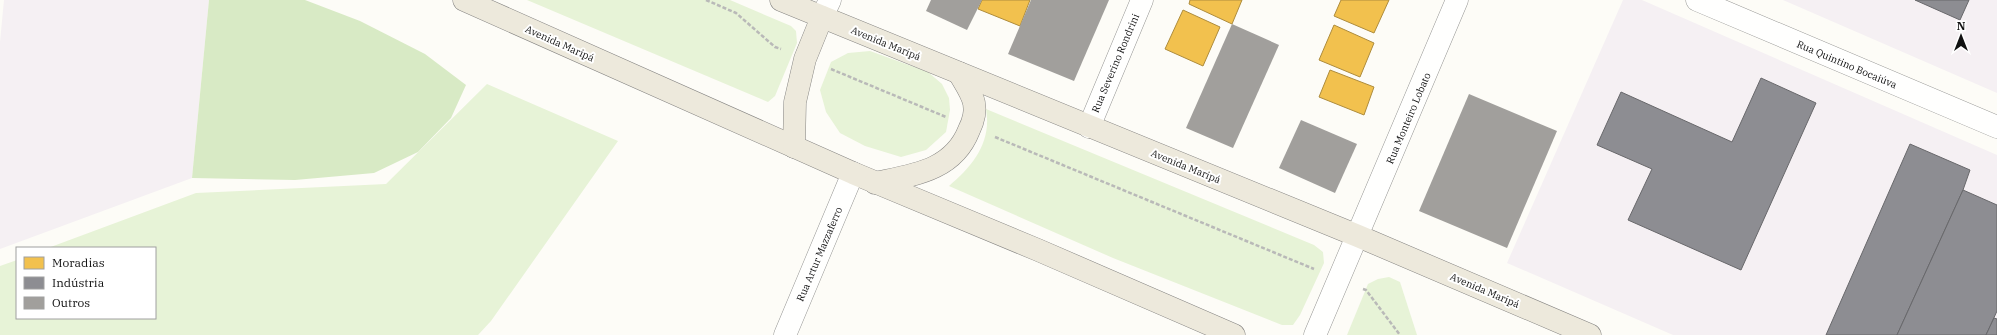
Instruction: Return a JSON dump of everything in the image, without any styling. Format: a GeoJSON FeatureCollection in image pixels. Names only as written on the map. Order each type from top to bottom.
{"type":"FeatureCollection","features":[{"type":"Feature","properties":{"kind":"main road","name":"Avenida Maripá"},"geometry":{"type":"LineString","coordinates":[[464,0],[853,174],[1038,250],[1234,335]]}},
{"type":"Feature","properties":{"kind":"main road","name":"Avenida Maripá"},"geometry":{"type":"LineString","coordinates":[[781,0],[826,9],[959,73],[1358,236],[1590,335]]}},
{"type":"Feature","properties":{"kind":"main road"},"geometry":{"type":"LineString","coordinates":[[794,147],[795,102],[805,59],[826,9]]}},
{"type":"Feature","properties":{"kind":"main road"},"geometry":{"type":"LineString","coordinates":[[875,183],[917,174],[944,163],[964,144],[974,118],[974,103],[959,73]]}},
{"type":"Feature","properties":{"kind":"street","name":"Rua Severino Rondrini"},"geometry":{"type":"LineString","coordinates":[[1089,127],[1142,0]]}},
{"type":"Feature","properties":{"kind":"street","name":"Rua Monteiro Lobato"},"geometry":{"type":"LineString","coordinates":[[1315,335],[1457,0]]}},
{"type":"Feature","properties":{"kind":"street","name":"Rua Quintino Bocaiúva"},"geometry":{"type":"LineString","coordinates":[[1697,0],[1997,127]]}},
{"type":"Feature","properties":{"kind":"street","name":"Rua Artur Mazzaferro"},"geometry":{"type":"LineString","coordinates":[[785,335],[853,174]]}},
{"type":"Feature","properties":{"kind":"path"},"geometry":{"type":"LineString","coordinates":[[706,0],[736,13],[775,47],[1066,165],[1366,290],[1400,335]]}},
{"type":"Feature","properties":{"kind":"shaded area"},"geometry":{"type":"Polygon","coordinates":[[[4,0],[209,0],[192,178],[0,249],[0,42],[4,0]]]}},
{"type":"Feature","properties":{"kind":"shaded area"},"geometry":{"type":"Polygon","coordinates":[[[1623,0],[1642,0],[1997,155],[1997,335],[1673,335],[1507,263],[1623,0]]]}},
{"type":"Feature","properties":{"kind":"shaded area"},"geometry":{"type":"Polygon","coordinates":[[[1783,0],[1997,0],[1997,93],[1783,0]]]}},
{"type":"Feature","properties":{"kind":"green space"},"geometry":{"type":"Polygon","coordinates":[[[209,0],[305,0],[360,21],[425,54],[466,85],[451,118],[418,152],[374,173],[295,180],[192,178],[209,0]]]}},
{"type":"Feature","properties":{"kind":"green space"},"geometry":{"type":"Polygon","coordinates":[[[527,0],[730,0],[791,26],[796,31],[797,43],[775,96],[768,102],[527,0]]]}},
{"type":"Feature","properties":{"kind":"green space"},"geometry":{"type":"Polygon","coordinates":[[[870,51],[928,72],[942,84],[949,98],[950,110],[946,132],[926,150],[901,157],[865,146],[840,133],[826,112],[820,90],[831,62],[848,53],[870,51]]]}},
{"type":"Feature","properties":{"kind":"green space"},"geometry":{"type":"Polygon","coordinates":[[[487,84],[618,141],[491,321],[478,335],[0,335],[0,266],[16,260],[16,319],[156,319],[156,247],[51,247],[196,193],[386,184],[487,84]]]}},
{"type":"Feature","properties":{"kind":"green space"},"geometry":{"type":"Polygon","coordinates":[[[986,109],[1314,245],[1323,252],[1324,263],[1300,315],[1293,325],[1282,325],[1113,258],[949,186],[966,170],[979,152],[986,132],[986,109]]]}},
{"type":"Feature","properties":{"kind":"green space"},"geometry":{"type":"Polygon","coordinates":[[[1389,277],[1400,282],[1417,335],[1347,335],[1368,284],[1378,279],[1389,277]]]}},
{"type":"Feature","properties":{"kind":"building: Moradias"},"geometry":{"type":"Polygon","coordinates":[[[982,0],[1030,0],[1020,26],[978,9],[982,0]]]}},
{"type":"Feature","properties":{"kind":"building: Moradias"},"geometry":{"type":"Polygon","coordinates":[[[1190,0],[1242,0],[1232,24],[1189,4],[1190,0]]]}},
{"type":"Feature","properties":{"kind":"building: Moradias"},"geometry":{"type":"Polygon","coordinates":[[[1341,0],[1389,0],[1374,33],[1334,16],[1341,0]]]}},
{"type":"Feature","properties":{"kind":"building: Moradias"},"geometry":{"type":"Polygon","coordinates":[[[1183,10],[1220,27],[1203,66],[1165,49],[1183,10]]]}},
{"type":"Feature","properties":{"kind":"building: Moradias"},"geometry":{"type":"Polygon","coordinates":[[[1334,25],[1374,43],[1360,77],[1319,60],[1334,25]]]}},
{"type":"Feature","properties":{"kind":"building: Moradias"},"geometry":{"type":"Polygon","coordinates":[[[1330,70],[1374,87],[1364,115],[1319,97],[1330,70]]]}},
{"type":"Feature","properties":{"kind":"building: Indústria"},"geometry":{"type":"Polygon","coordinates":[[[1915,0],[1969,0],[1960,20],[1915,0]]]}},
{"type":"Feature","properties":{"kind":"building: Indústria"},"geometry":{"type":"Polygon","coordinates":[[[1761,78],[1816,103],[1741,270],[1628,220],[1652,169],[1597,145],[1621,92],[1732,142],[1761,78]]]}},
{"type":"Feature","properties":{"kind":"building: Indústria"},"geometry":{"type":"Polygon","coordinates":[[[1910,144],[1970,170],[1963,190],[1897,335],[1826,335],[1910,144]]]}},
{"type":"Feature","properties":{"kind":"building: Indústria"},"geometry":{"type":"Polygon","coordinates":[[[1963,190],[1997,205],[1997,311],[1986,335],[1897,335],[1963,190]]]}},
{"type":"Feature","properties":{"kind":"building: Indústria"},"geometry":{"type":"Polygon","coordinates":[[[1994,318],[1997,319],[1997,335],[1986,335],[1994,318]]]}},
{"type":"Feature","properties":{"kind":"building: Outros"},"geometry":{"type":"Polygon","coordinates":[[[931,0],[982,0],[967,30],[926,11],[931,0]]]}},
{"type":"Feature","properties":{"kind":"building: Outros"},"geometry":{"type":"Polygon","coordinates":[[[1031,0],[1109,0],[1074,81],[1008,54],[1031,0]]]}},
{"type":"Feature","properties":{"kind":"building: Outros"},"geometry":{"type":"Polygon","coordinates":[[[1232,24],[1279,45],[1233,148],[1186,128],[1232,24]]]}},
{"type":"Feature","properties":{"kind":"building: Outros"},"geometry":{"type":"Polygon","coordinates":[[[1469,94],[1557,131],[1507,248],[1419,211],[1469,94]]]}},
{"type":"Feature","properties":{"kind":"building: Outros"},"geometry":{"type":"Polygon","coordinates":[[[1301,120],[1357,144],[1335,193],[1279,168],[1301,120]]]}}]}
